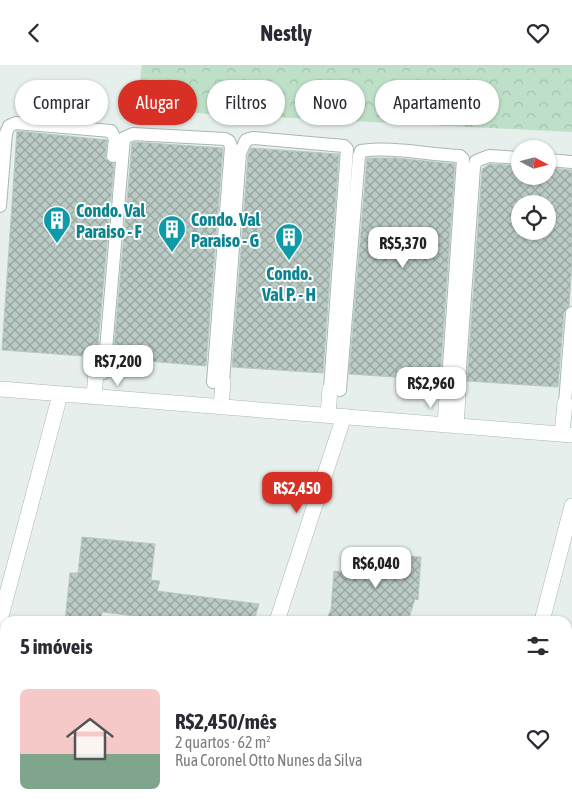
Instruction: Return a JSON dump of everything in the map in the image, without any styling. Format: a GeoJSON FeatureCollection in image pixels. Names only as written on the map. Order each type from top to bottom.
{"type":"FeatureCollection","features":[{"type":"Feature","properties":{"kind":"street"},"geometry":{"type":"LineString","coordinates":[[98,398],[100,373]]}},
{"type":"Feature","properties":{"kind":"street"},"geometry":{"type":"LineString","coordinates":[[216,407],[218,382]]}},
{"type":"Feature","properties":{"kind":"street"},"geometry":{"type":"LineString","coordinates":[[0,389],[567,434],[565,403]]}},
{"type":"Feature","properties":{"kind":"street"},"geometry":{"type":"LineString","coordinates":[[278,616],[337,416],[335,390]]}},
{"type":"Feature","properties":{"kind":"street"},"geometry":{"type":"LineString","coordinates":[[1,616],[60,395]]}},
{"type":"Feature","properties":{"kind":"street"},"geometry":{"type":"LineString","coordinates":[[451,425],[452,396]]}},
{"type":"Feature","properties":{"kind":"street"},"geometry":{"type":"LineString","coordinates":[[543,616],[572,506]]}},
{"type":"Feature","properties":{"kind":"lane"},"geometry":{"type":"LineString","coordinates":[[0,206],[6,133],[9,126],[16,123],[106,130],[113,134],[100,373]]}},
{"type":"Feature","properties":{"kind":"lane"},"geometry":{"type":"LineString","coordinates":[[100,373],[124,138],[133,134],[225,139],[229,141],[231,147],[218,382]]}},
{"type":"Feature","properties":{"kind":"lane"},"geometry":{"type":"LineString","coordinates":[[218,382],[240,153],[246,140],[253,137],[344,145],[347,149],[335,390]]}},
{"type":"Feature","properties":{"kind":"lane"},"geometry":{"type":"LineString","coordinates":[[335,390],[358,155],[361,151],[366,150],[387,151],[460,156],[463,159],[452,396]]}},
{"type":"Feature","properties":{"kind":"lane"},"geometry":{"type":"LineString","coordinates":[[452,396],[474,167],[476,161],[489,156],[511,157]]}},
{"type":"Feature","properties":{"kind":"lane"},"geometry":{"type":"LineString","coordinates":[[556,161],[572,162]]}},
{"type":"Feature","properties":{"kind":"lane"},"geometry":{"type":"LineString","coordinates":[[565,403],[572,313]]}},
{"type":"Feature","properties":{"kind":"green space"},"geometry":{"type":"Polygon","coordinates":[[[142,65],[572,65],[572,132],[433,125],[499,125],[499,80],[375,80],[375,122],[365,122],[365,80],[295,80],[295,118],[285,118],[285,80],[207,80],[207,114],[197,113],[197,80],[140,80],[142,65]]]}},
{"type":"Feature","properties":{"kind":"building","name":"Condo. Val Paraiso - F"},"geometry":{"type":"Polygon","coordinates":[[[17,131],[107,140],[105,159],[114,164],[97,357],[2,350],[17,131]]]}},
{"type":"Feature","properties":{"kind":"building","name":"Condo. Val Paraiso - G"},"geometry":{"type":"Polygon","coordinates":[[[132,143],[223,148],[206,366],[113,358],[132,143]]]}},
{"type":"Feature","properties":{"kind":"building","name":"Condo. Val P. - H"},"geometry":{"type":"Polygon","coordinates":[[[251,148],[339,154],[323,373],[232,367],[248,155],[251,148]]]}},
{"type":"Feature","properties":{"kind":"building"},"geometry":{"type":"Polygon","coordinates":[[[367,158],[396,158],[455,164],[440,380],[349,374],[367,158]]]}},
{"type":"Feature","properties":{"kind":"building"},"geometry":{"type":"Polygon","coordinates":[[[490,164],[511,165],[511,185],[556,185],[556,169],[572,170],[572,262],[569,306],[564,312],[558,387],[467,381],[482,169],[490,164]]]}},
{"type":"Feature","properties":{"kind":"building"},"geometry":{"type":"Polygon","coordinates":[[[82,537],[155,544],[151,580],[160,581],[157,591],[259,604],[255,616],[135,616],[102,612],[102,616],[66,616],[70,573],[78,573],[82,537]]]}},
{"type":"Feature","properties":{"kind":"building"},"geometry":{"type":"Polygon","coordinates":[[[350,552],[421,557],[418,600],[415,599],[410,616],[328,616],[331,609],[334,571],[349,572],[350,552]]]}},
{"type":"Feature","properties":{"kind":"place","name":"Condo. Val Paraiso - F"},"geometry":{"type":"Point","coordinates":[57,244]}},
{"type":"Feature","properties":{"kind":"place","name":"Condo. Val Paraiso - G"},"geometry":{"type":"Point","coordinates":[172,253]}},
{"type":"Feature","properties":{"kind":"place","name":"Condo. Val P. - H"},"geometry":{"type":"Point","coordinates":[289,261]}}]}
